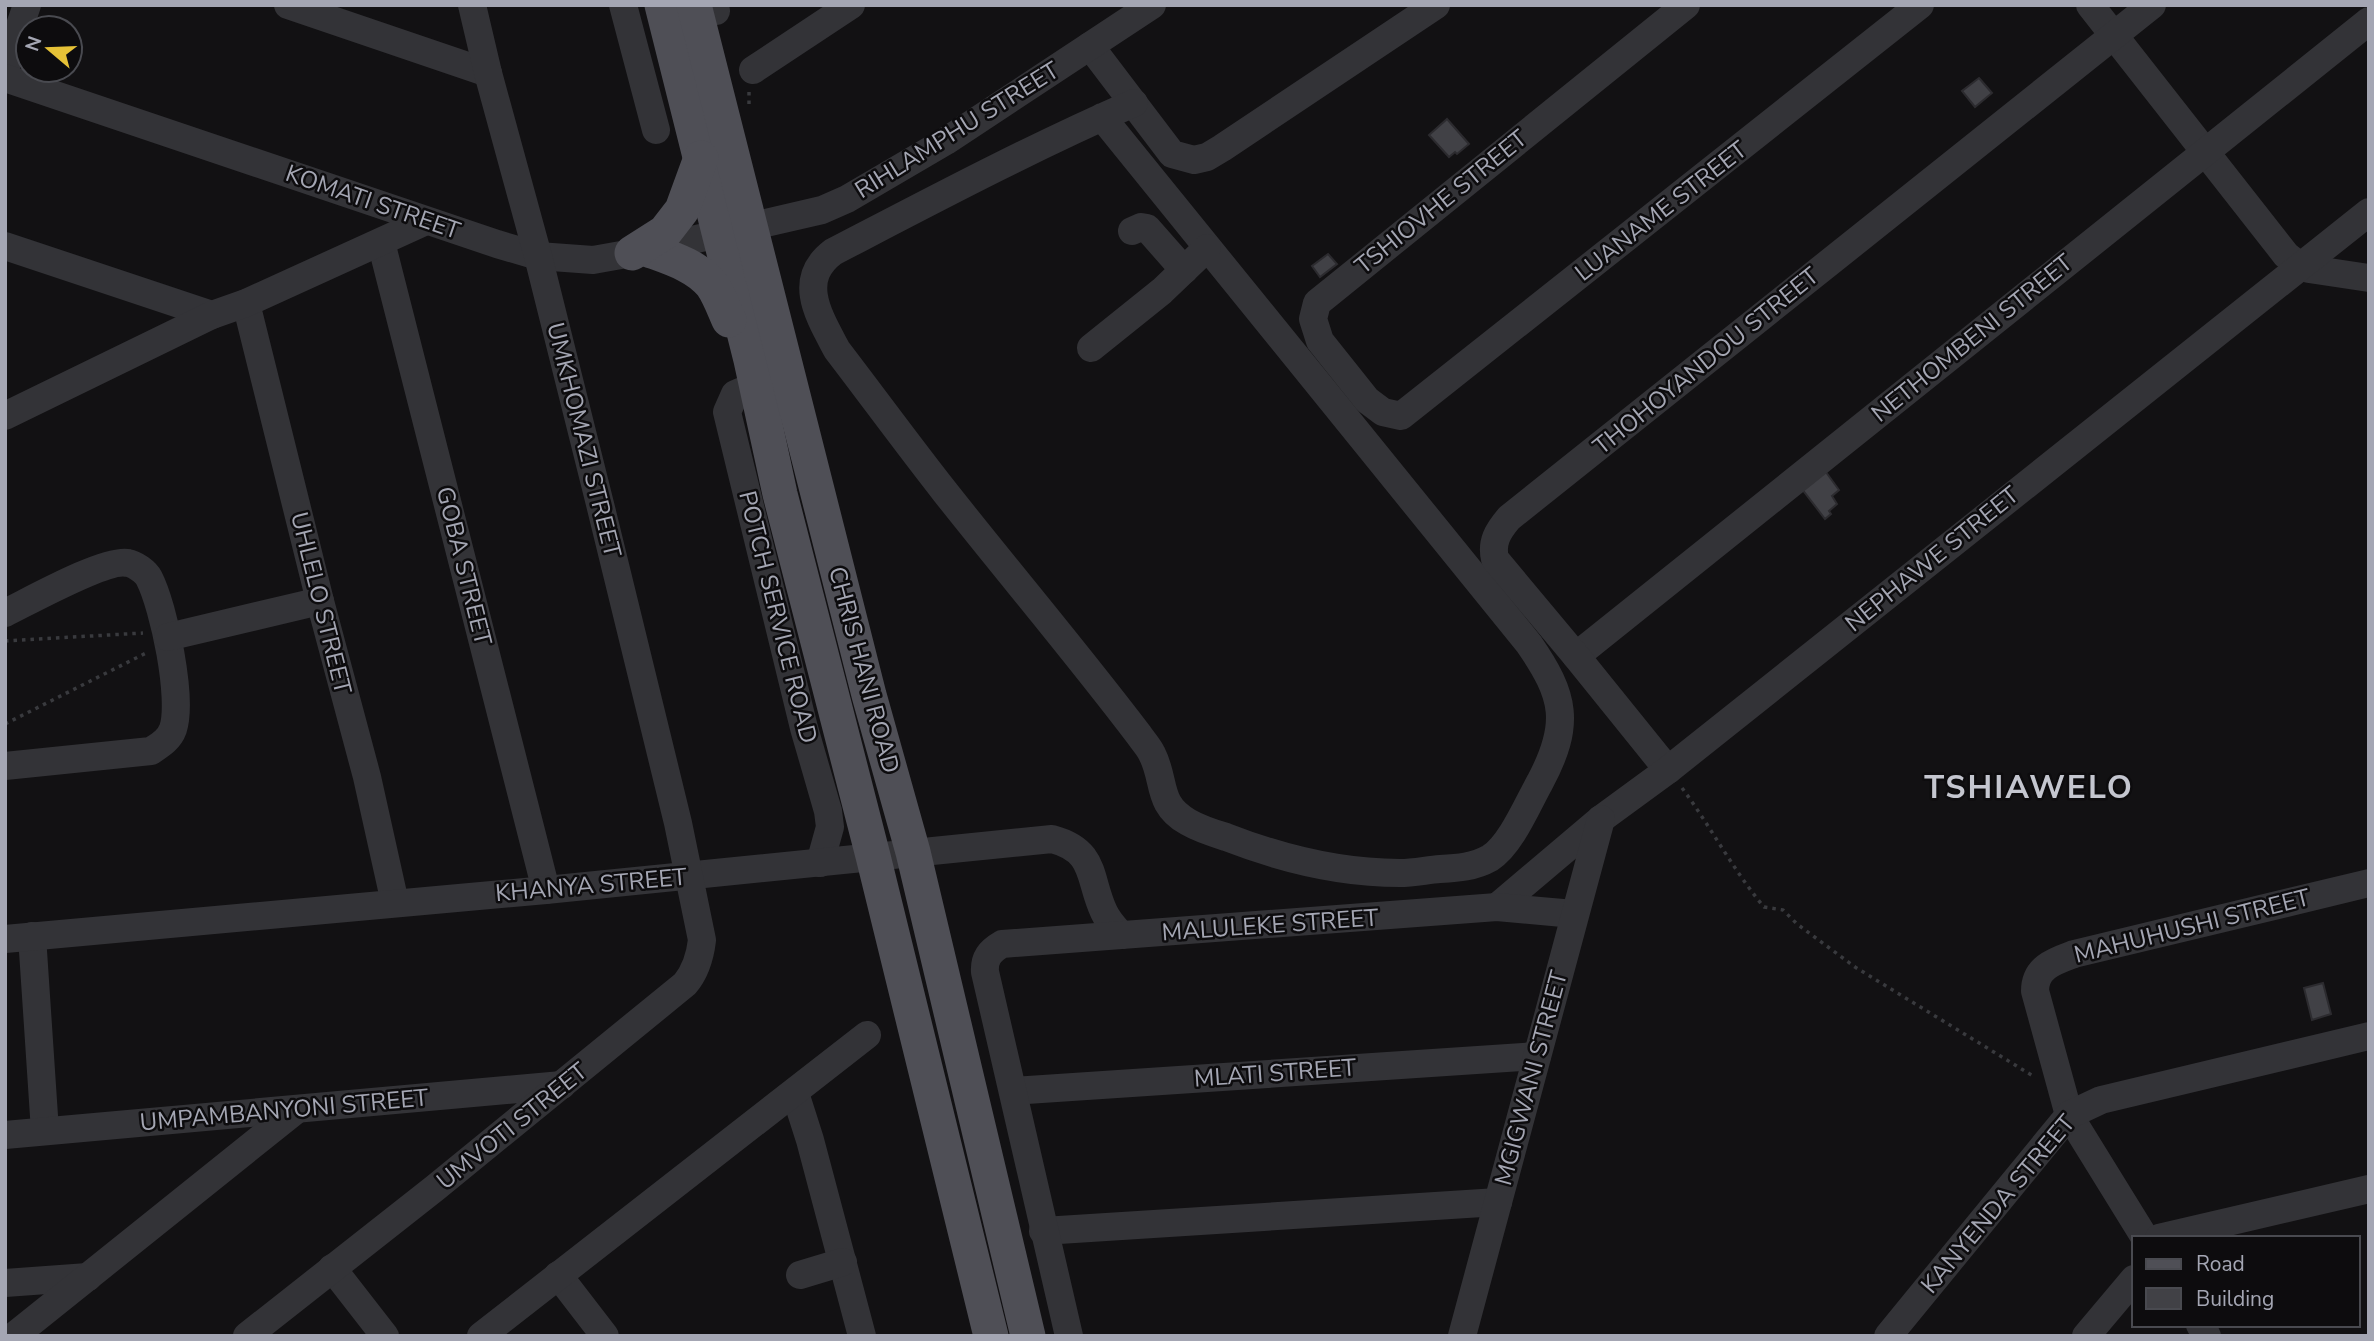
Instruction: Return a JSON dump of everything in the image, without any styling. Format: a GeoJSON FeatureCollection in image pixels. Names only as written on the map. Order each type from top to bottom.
{"type":"FeatureCollection","features":[{"type":"Feature","properties":{"kind":"main road","name":"CHRIS HANI ROAD"},"geometry":{"type":"LineString","coordinates":[[663,5],[701,158],[734,230],[914,852],[1028,1336]]}},
{"type":"Feature","properties":{"kind":"main road","name":"CHRIS HANI ROAD"},"geometry":{"type":"LineString","coordinates":[[708,7],[753,373],[780,494],[873,856],[990,1336]]}},
{"type":"Feature","properties":{"kind":"main road"},"geometry":{"type":"LineString","coordinates":[[641,252],[665,232],[682,210],[701,158]]}},
{"type":"Feature","properties":{"kind":"main road"},"geometry":{"type":"LineString","coordinates":[[641,252],[675,259],[712,285],[753,373]]}},
{"type":"Feature","properties":{"kind":"street"},"geometry":{"type":"LineString","coordinates":[[5,69],[27,5]]}},
{"type":"Feature","properties":{"kind":"street"},"geometry":{"type":"LineString","coordinates":[[288,5],[488,73]]}},
{"type":"Feature","properties":{"kind":"street","name":"UMKHOMAZI STREET"},"geometry":{"type":"LineString","coordinates":[[472,5],[538,256],[690,876]]}},
{"type":"Feature","properties":{"kind":"street"},"geometry":{"type":"LineString","coordinates":[[623,5],[656,130]]}},
{"type":"Feature","properties":{"kind":"street"},"geometry":{"type":"LineString","coordinates":[[753,70],[850,5]]}},
{"type":"Feature","properties":{"kind":"street","name":"RIHLAMPHU STREET"},"geometry":{"type":"LineString","coordinates":[[734,230],[822,210],[847,199],[946,141],[1152,5]]}},
{"type":"Feature","properties":{"kind":"street"},"geometry":{"type":"LineString","coordinates":[[1090,46],[1172,154],[1195,160],[1207,157],[1436,5]]}},
{"type":"Feature","properties":{"kind":"street","name":"TSHIOVHE STREET"},"geometry":{"type":"LineString","coordinates":[[1401,416],[1383,412],[1367,400],[1320,341],[1313,319],[1317,303],[1686,5]]}},
{"type":"Feature","properties":{"kind":"street","name":"LUANAME STREET"},"geometry":{"type":"LineString","coordinates":[[1401,416],[1920,5]]}},
{"type":"Feature","properties":{"kind":"street"},"geometry":{"type":"LineString","coordinates":[[2090,5],[2276,243],[2300,267],[2369,278]]}},
{"type":"Feature","properties":{"kind":"street","name":"THOHOYANDOU STREET"},"geometry":{"type":"LineString","coordinates":[[1668,770],[1495,559],[1495,538],[1509,518],[2152,5]]}},
{"type":"Feature","properties":{"kind":"street","name":"NETHOMBENI STREET"},"geometry":{"type":"LineString","coordinates":[[1577,656],[2369,21]]}},
{"type":"Feature","properties":{"kind":"street","name":"KOMATI STREET"},"geometry":{"type":"LineString","coordinates":[[5,78],[426,221],[538,256],[593,260],[641,252],[734,230]]}},
{"type":"Feature","properties":{"kind":"street"},"geometry":{"type":"LineString","coordinates":[[1102,117],[1529,644],[1548,671],[1560,705],[1561,725],[1546,770],[1504,845],[1492,857],[1470,867],[1400,873],[1350,869],[1275,853],[1239,842],[1189,822],[1172,811],[1164,797],[1152,753],[946,493],[837,350],[823,324],[815,299],[814,276],[821,261],[833,252],[1012,158],[1102,117],[1134,103]]}},
{"type":"Feature","properties":{"kind":"street","name":"NEPHAWE STREET"},"geometry":{"type":"LineString","coordinates":[[1497,907],[1601,820],[1668,770],[2369,212]]}},
{"type":"Feature","properties":{"kind":"street"},"geometry":{"type":"LineString","coordinates":[[11,409],[212,315],[246,303],[426,221]]}},
{"type":"Feature","properties":{"kind":"street"},"geometry":{"type":"LineString","coordinates":[[1132,232],[1141,227],[1147,228],[1184,270]]}},
{"type":"Feature","properties":{"kind":"street","name":"GOBA STREET"},"geometry":{"type":"LineString","coordinates":[[382,242],[546,890]]}},
{"type":"Feature","properties":{"kind":"street"},"geometry":{"type":"LineString","coordinates":[[5,246],[212,315]]}},
{"type":"Feature","properties":{"kind":"street"},"geometry":{"type":"LineString","coordinates":[[1091,348],[1207,248]]}},
{"type":"Feature","properties":{"kind":"street","name":"UHLELO STREET"},"geometry":{"type":"LineString","coordinates":[[246,303],[367,777],[395,903]]}},
{"type":"Feature","properties":{"kind":"street","name":"POTCH SERVICE ROAD"},"geometry":{"type":"LineString","coordinates":[[753,373],[735,394],[727,412],[804,728],[828,811],[829,834],[820,863]]}},
{"type":"Feature","properties":{"kind":"street"},"geometry":{"type":"LineString","coordinates":[[5,613],[111,564],[128,563],[148,576],[168,637],[176,711],[174,728],[169,737],[150,751],[5,766]]}},
{"type":"Feature","properties":{"kind":"street"},"geometry":{"type":"LineString","coordinates":[[168,637],[320,601]]}},
{"type":"Feature","properties":{"kind":"street","name":"MGIGWANI STREET"},"geometry":{"type":"LineString","coordinates":[[1462,1336],[1601,820]]}},
{"type":"Feature","properties":{"kind":"street","name":"KHANYA STREET"},"geometry":{"type":"LineString","coordinates":[[19,938],[546,890],[1052,839],[1063,842],[1083,855],[1089,863],[1105,913],[1121,935]]}},
{"type":"Feature","properties":{"kind":"street","name":"UMVOTI STREET"},"geometry":{"type":"LineString","coordinates":[[247,1336],[620,1039],[685,984],[692,976],[702,940],[690,876]]}},
{"type":"Feature","properties":{"kind":"street","name":"MAHUHUSHI STREET"},"geometry":{"type":"LineString","coordinates":[[2144,1236],[2066,1104],[2035,991],[2037,977],[2048,965],[2074,954],[2369,883]]}},
{"type":"Feature","properties":{"kind":"street","name":"MALULEKE STREET"},"geometry":{"type":"LineString","coordinates":[[1013,1091],[984,963],[987,956],[1002,944],[1497,907],[1574,914]]}},
{"type":"Feature","properties":{"kind":"street"},"geometry":{"type":"LineString","coordinates":[[19,938],[45,1131]]}},
{"type":"Feature","properties":{"kind":"street"},"geometry":{"type":"LineString","coordinates":[[481,1336],[867,1035]]}},
{"type":"Feature","properties":{"kind":"street","name":"KANYENDA STREET"},"geometry":{"type":"LineString","coordinates":[[1888,1336],[2066,1104],[2101,1100],[2369,1036]]}},
{"type":"Feature","properties":{"kind":"street","name":"MLATI STREET"},"geometry":{"type":"LineString","coordinates":[[1013,1091],[1537,1056]]}},
{"type":"Feature","properties":{"kind":"street","name":"UMPAMBANYONI STREET"},"geometry":{"type":"LineString","coordinates":[[5,1135],[562,1085]]}},
{"type":"Feature","properties":{"kind":"street"},"geometry":{"type":"LineString","coordinates":[[1013,1091],[1069,1336]]}},
{"type":"Feature","properties":{"kind":"street"},"geometry":{"type":"LineString","coordinates":[[795,1093],[862,1336]]}},
{"type":"Feature","properties":{"kind":"street"},"geometry":{"type":"LineString","coordinates":[[14,1336],[296,1110]]}},
{"type":"Feature","properties":{"kind":"street"},"geometry":{"type":"LineString","coordinates":[[2168,1236],[2369,1189]]}},
{"type":"Feature","properties":{"kind":"street"},"geometry":{"type":"LineString","coordinates":[[1043,1231],[1499,1202]]}},
{"type":"Feature","properties":{"kind":"street"},"geometry":{"type":"LineString","coordinates":[[800,1275],[843,1262]]}},
{"type":"Feature","properties":{"kind":"street"},"geometry":{"type":"LineString","coordinates":[[332,1268],[384,1336]]}},
{"type":"Feature","properties":{"kind":"street"},"geometry":{"type":"LineString","coordinates":[[558,1275],[605,1336]]}},
{"type":"Feature","properties":{"kind":"street"},"geometry":{"type":"LineString","coordinates":[[5,1283],[88,1277]]}},
{"type":"Feature","properties":{"kind":"street"},"geometry":{"type":"LineString","coordinates":[[2086,1336],[2132,1281]]}},
{"type":"Feature","properties":{"kind":"path"},"geometry":{"type":"LineString","coordinates":[[5,641],[168,637]]}},
{"type":"Feature","properties":{"kind":"path"},"geometry":{"type":"LineString","coordinates":[[5,724],[168,637]]}},
{"type":"Feature","properties":{"kind":"path"},"geometry":{"type":"LineString","coordinates":[[1668,770],[1706,820],[1747,886],[1764,907],[1783,910],[1797,924],[1855,967],[2066,1104]]}},
{"type":"Feature","properties":{"kind":"building"},"geometry":{"type":"Polygon","coordinates":[[[1979,78],[1992,93],[1975,107],[1962,91],[1979,78]]]}},
{"type":"Feature","properties":{"kind":"building"},"geometry":{"type":"Polygon","coordinates":[[[1447,119],[1469,144],[1449,157],[1429,135],[1447,119]]]}},
{"type":"Feature","properties":{"kind":"building"},"geometry":{"type":"Polygon","coordinates":[[[1328,254],[1337,264],[1320,277],[1312,266],[1328,254]]]}},
{"type":"Feature","properties":{"kind":"building"},"geometry":{"type":"Polygon","coordinates":[[[1823,468],[1839,490],[1832,496],[1837,504],[1825,519],[1802,489],[1823,468]]]}},
{"type":"Feature","properties":{"kind":"building"},"geometry":{"type":"Polygon","coordinates":[[[2323,983],[2331,1014],[2312,1020],[2304,988],[2323,983]]]}},
{"type":"Feature","properties":{"kind":"district","name":"TSHIAWELO"},"geometry":{"type":"Point","coordinates":[2029,787]}}]}
